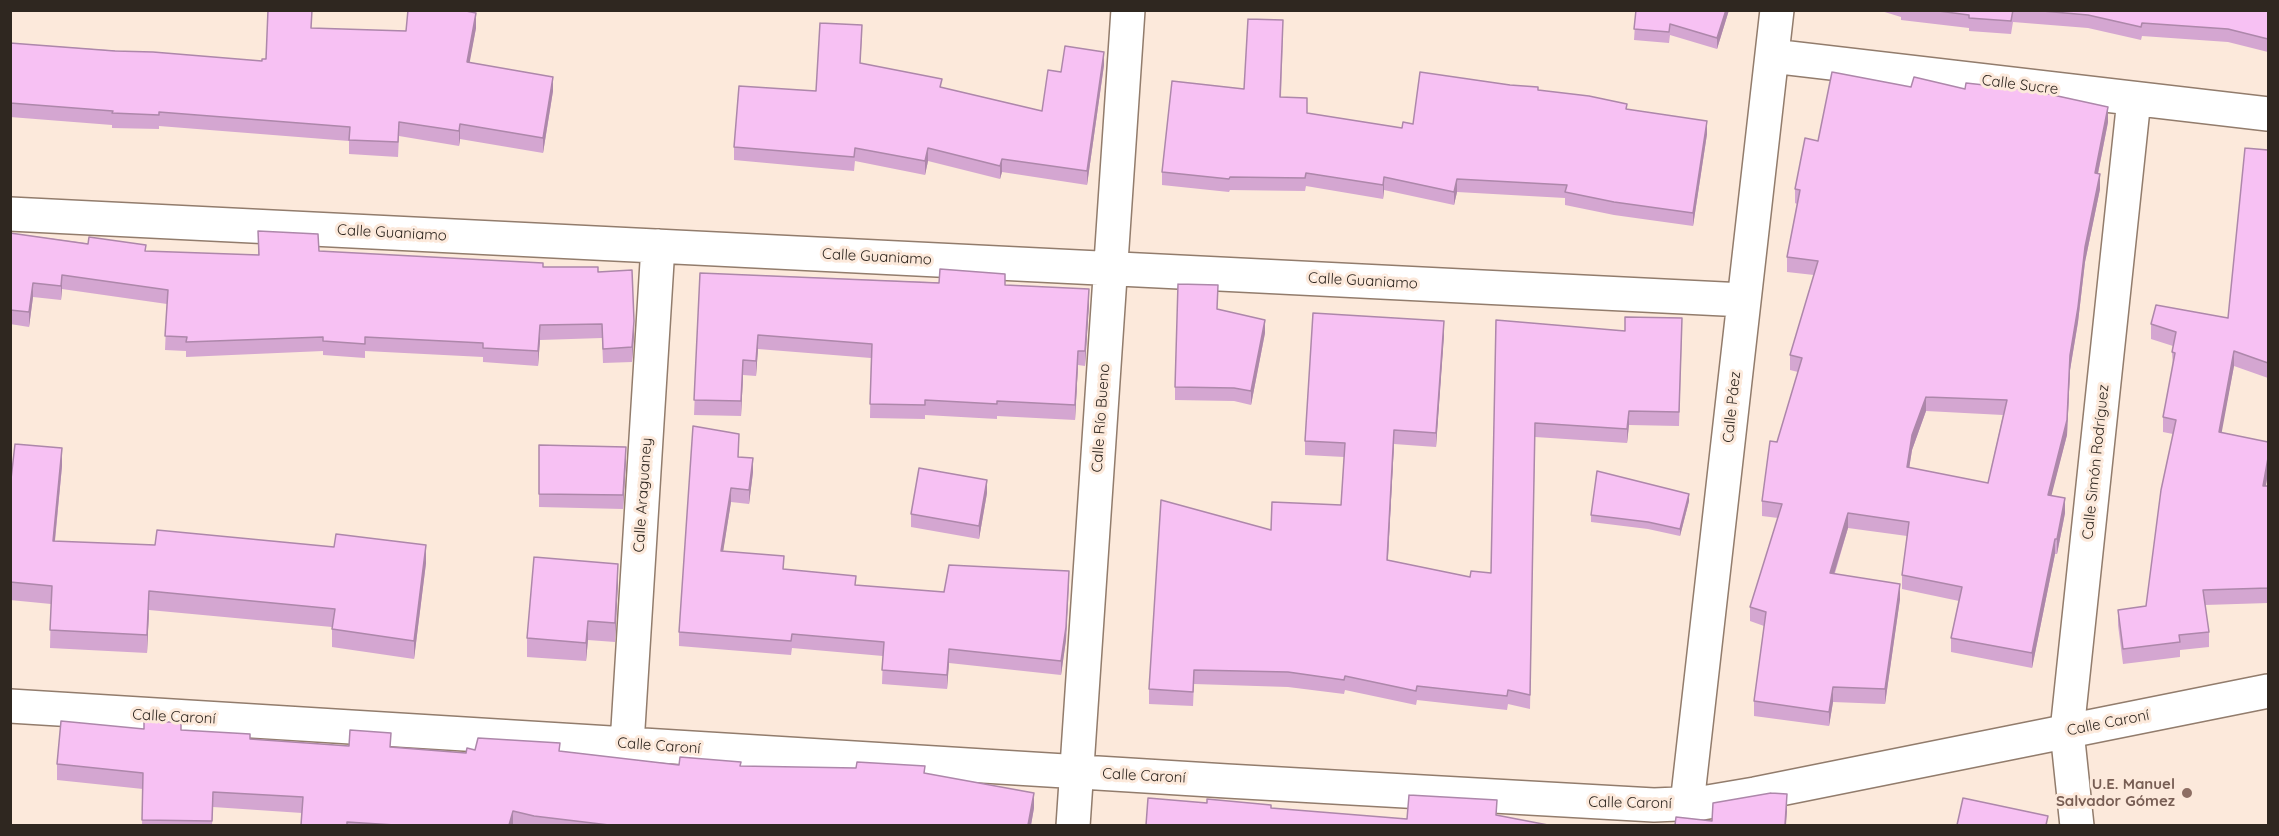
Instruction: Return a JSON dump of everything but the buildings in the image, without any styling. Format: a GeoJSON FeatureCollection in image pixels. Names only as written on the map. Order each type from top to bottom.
{"type":"FeatureCollection","features":[{"type":"Feature","properties":{"kind":"street","name":"Calle Río Bueno"},"geometry":{"type":"LineString","coordinates":[[1073,825],[1128,10]]}},
{"type":"Feature","properties":{"kind":"street","name":"Calle Páez"},"geometry":{"type":"LineString","coordinates":[[1688,804],[1778,10]]}},
{"type":"Feature","properties":{"kind":"street","name":"Calle Sucre"},"geometry":{"type":"LineString","coordinates":[[1772,56],[2268,114]]}},
{"type":"Feature","properties":{"kind":"street","name":"Calle Simón Rodríguez"},"geometry":{"type":"LineString","coordinates":[[2077,825],[2067,732],[2134,99]]}},
{"type":"Feature","properties":{"kind":"street","name":"Calle Guaniamo"},"geometry":{"type":"LineString","coordinates":[[10,214],[1744,300]]}},
{"type":"Feature","properties":{"kind":"street","name":"Calle Araguaney"},"geometry":{"type":"LineString","coordinates":[[627,744],[658,246]]}},
{"type":"Feature","properties":{"kind":"street","name":"Calle Caroní"},"geometry":{"type":"LineString","coordinates":[[10,706],[1596,803],[1688,804],[1755,794],[2268,691]]}},
{"type":"Feature","properties":{"kind":"place","name":"U.E. Manuel Salvador Gómez"},"geometry":{"type":"Point","coordinates":[2187,793]}}]}
